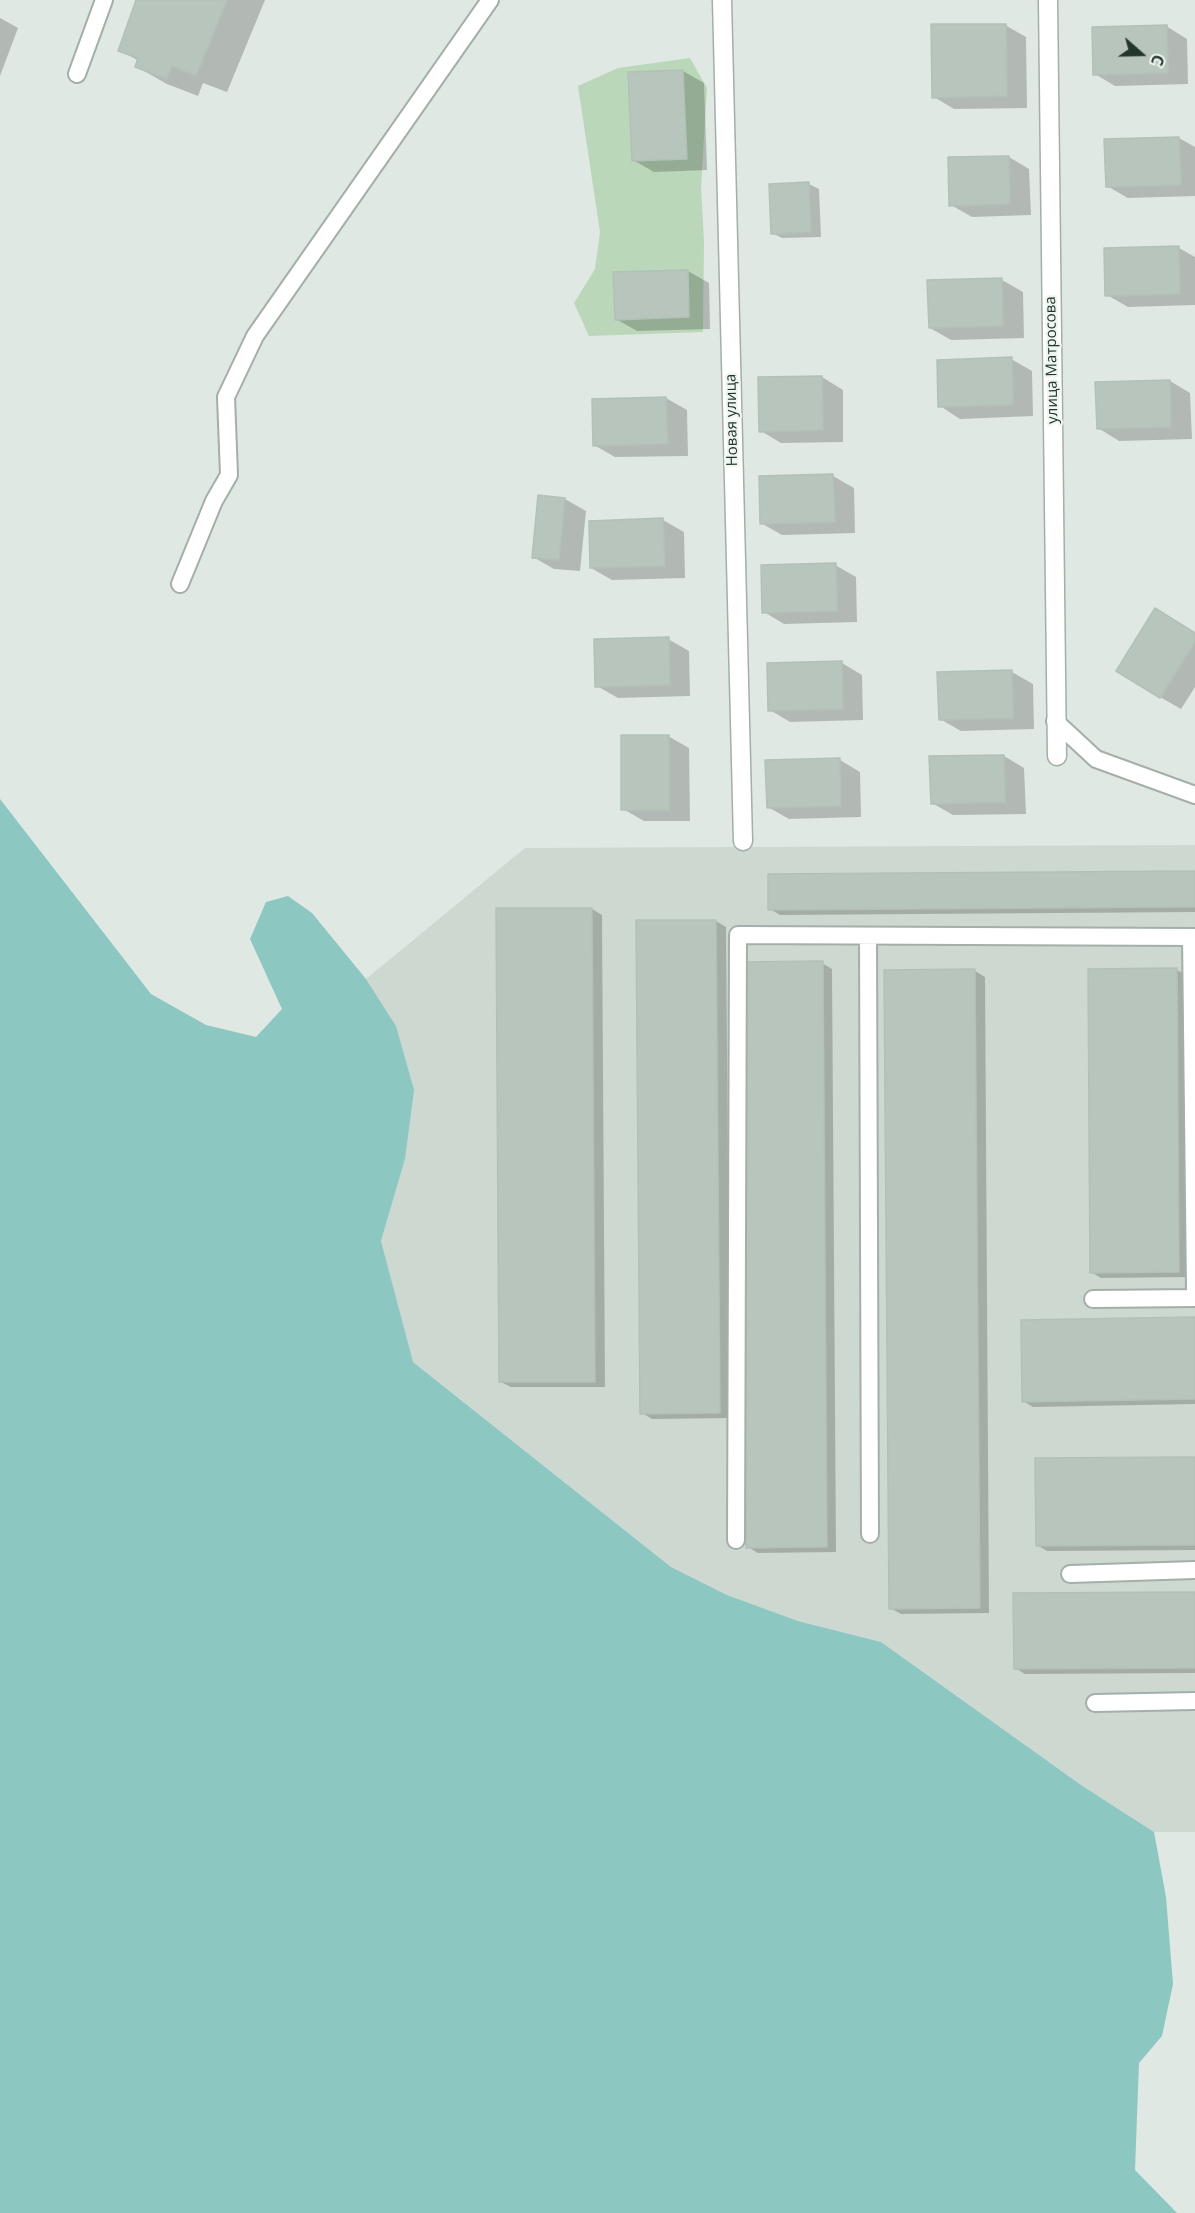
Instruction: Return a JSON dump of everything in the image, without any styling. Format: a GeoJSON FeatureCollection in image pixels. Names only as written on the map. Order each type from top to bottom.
{"type":"FeatureCollection","features":[{"type":"Feature","properties":{"kind":"street","name":"Новая улица"},"geometry":{"type":"LineString","coordinates":[[722,0],[743,841]]}},
{"type":"Feature","properties":{"kind":"street","name":"улица Матросова"},"geometry":{"type":"LineString","coordinates":[[1048,0],[1057,756]]}},
{"type":"Feature","properties":{"kind":"lane"},"geometry":{"type":"LineString","coordinates":[[77,74],[104,0]]}},
{"type":"Feature","properties":{"kind":"lane"},"geometry":{"type":"LineString","coordinates":[[180,584],[214,501],[229,475],[226,398],[255,336],[489,0]]}},
{"type":"Feature","properties":{"kind":"lane"},"geometry":{"type":"LineString","coordinates":[[1055,721],[1096,759],[1195,795]]}},
{"type":"Feature","properties":{"kind":"lane"},"geometry":{"type":"LineString","coordinates":[[736,1540],[738,935],[1193,937],[1195,1291]]}},
{"type":"Feature","properties":{"kind":"lane"},"geometry":{"type":"LineString","coordinates":[[868,936],[870,1534]]}},
{"type":"Feature","properties":{"kind":"lane"},"geometry":{"type":"LineString","coordinates":[[1093,1299],[1195,1298]]}},
{"type":"Feature","properties":{"kind":"lane"},"geometry":{"type":"LineString","coordinates":[[1070,1574],[1195,1570]]}},
{"type":"Feature","properties":{"kind":"lane"},"geometry":{"type":"LineString","coordinates":[[1095,1703],[1195,1701]]}},
{"type":"Feature","properties":{"kind":"shaded area"},"geometry":{"type":"Polygon","coordinates":[[[1195,845],[1195,1832],[1154,1832],[1081,1785],[881,1642],[798,1621],[727,1595],[671,1567],[412,1361],[381,1241],[405,1159],[396,1026],[366,979],[525,848],[1195,845]]]}},
{"type":"Feature","properties":{"kind":"green space"},"geometry":{"type":"Polygon","coordinates":[[[690,58],[707,88],[701,188],[704,241],[703,332],[589,336],[574,303],[595,269],[600,232],[578,86],[618,68],[690,58]]]}},
{"type":"Feature","properties":{"kind":"water"},"geometry":{"type":"Polygon","coordinates":[[[0,799],[151,994],[206,1025],[256,1037],[282,1009],[250,939],[266,902],[288,896],[312,913],[366,979],[396,1026],[414,1090],[405,1159],[381,1241],[413,1362],[671,1567],[727,1595],[798,1621],[881,1642],[1081,1785],[1154,1832],[1166,1897],[1173,1984],[1162,2036],[1139,2063],[1135,2170],[1177,2213],[0,2213],[0,799]]]}},
{"type":"Feature","properties":{"kind":"building"},"geometry":{"type":"Polygon","coordinates":[[[136,0],[227,0],[196,76],[172,66],[167,79],[135,67],[138,58],[118,51],[136,0]]]}},
{"type":"Feature","properties":{"kind":"building"},"geometry":{"type":"Polygon","coordinates":[[[931,24],[1006,24],[1007,96],[932,98],[931,24]]]}},
{"type":"Feature","properties":{"kind":"building"},"geometry":{"type":"Polygon","coordinates":[[[1167,25],[1168,73],[1093,75],[1092,27],[1167,25]]]}},
{"type":"Feature","properties":{"kind":"building"},"geometry":{"type":"Polygon","coordinates":[[[683,70],[687,159],[632,161],[628,72],[683,70]]]}},
{"type":"Feature","properties":{"kind":"building"},"geometry":{"type":"Polygon","coordinates":[[[1179,137],[1181,185],[1106,187],[1104,139],[1179,137]]]}},
{"type":"Feature","properties":{"kind":"building"},"geometry":{"type":"Polygon","coordinates":[[[1009,156],[1010,204],[949,206],[948,157],[1009,156]]]}},
{"type":"Feature","properties":{"kind":"building"},"geometry":{"type":"Polygon","coordinates":[[[809,182],[811,232],[771,234],[769,184],[809,182]]]}},
{"type":"Feature","properties":{"kind":"building"},"geometry":{"type":"Polygon","coordinates":[[[1179,246],[1180,294],[1105,296],[1104,248],[1179,246]]]}},
{"type":"Feature","properties":{"kind":"building"},"geometry":{"type":"Polygon","coordinates":[[[688,270],[689,317],[615,320],[613,272],[688,270]]]}},
{"type":"Feature","properties":{"kind":"building"},"geometry":{"type":"Polygon","coordinates":[[[1002,278],[1003,326],[929,328],[927,280],[1002,278]]]}},
{"type":"Feature","properties":{"kind":"building"},"geometry":{"type":"Polygon","coordinates":[[[1012,357],[1013,405],[938,407],[937,360],[1012,357]]]}},
{"type":"Feature","properties":{"kind":"building"},"geometry":{"type":"Polygon","coordinates":[[[822,376],[823,430],[759,432],[758,377],[822,376]]]}},
{"type":"Feature","properties":{"kind":"building"},"geometry":{"type":"Polygon","coordinates":[[[1170,380],[1171,427],[1097,429],[1095,382],[1170,380]]]}},
{"type":"Feature","properties":{"kind":"building"},"geometry":{"type":"Polygon","coordinates":[[[666,397],[668,444],[593,446],[592,399],[666,397]]]}},
{"type":"Feature","properties":{"kind":"building"},"geometry":{"type":"Polygon","coordinates":[[[833,474],[835,522],[760,524],[759,476],[833,474]]]}},
{"type":"Feature","properties":{"kind":"building"},"geometry":{"type":"Polygon","coordinates":[[[538,495],[565,498],[559,560],[532,558],[538,495]]]}},
{"type":"Feature","properties":{"kind":"building"},"geometry":{"type":"Polygon","coordinates":[[[663,518],[665,566],[590,568],[589,521],[663,518]]]}},
{"type":"Feature","properties":{"kind":"building"},"geometry":{"type":"Polygon","coordinates":[[[836,563],[837,611],[762,613],[761,565],[836,563]]]}},
{"type":"Feature","properties":{"kind":"building"},"geometry":{"type":"Polygon","coordinates":[[[1155,608],[1195,633],[1195,642],[1160,698],[1116,671],[1155,608]]]}},
{"type":"Feature","properties":{"kind":"building"},"geometry":{"type":"Polygon","coordinates":[[[669,637],[670,685],[595,687],[594,639],[669,637]]]}},
{"type":"Feature","properties":{"kind":"building"},"geometry":{"type":"Polygon","coordinates":[[[842,661],[843,709],[768,711],[767,663],[842,661]]]}},
{"type":"Feature","properties":{"kind":"building"},"geometry":{"type":"Polygon","coordinates":[[[1012,670],[1013,718],[939,720],[937,672],[1012,670]]]}},
{"type":"Feature","properties":{"kind":"building"},"geometry":{"type":"Polygon","coordinates":[[[621,735],[669,735],[669,810],[621,810],[621,735]]]}},
{"type":"Feature","properties":{"kind":"building"},"geometry":{"type":"Polygon","coordinates":[[[1004,755],[1005,802],[931,804],[929,756],[1004,755]]]}},
{"type":"Feature","properties":{"kind":"building"},"geometry":{"type":"Polygon","coordinates":[[[840,758],[841,806],[767,808],[765,760],[840,758]]]}},
{"type":"Feature","properties":{"kind":"building"},"geometry":{"type":"Polygon","coordinates":[[[1195,871],[1195,907],[768,910],[768,874],[1195,871]]]}},
{"type":"Feature","properties":{"kind":"building"},"geometry":{"type":"Polygon","coordinates":[[[496,908],[592,908],[595,1382],[499,1382],[496,908]]]}},
{"type":"Feature","properties":{"kind":"building"},"geometry":{"type":"Polygon","coordinates":[[[636,920],[716,920],[720,1413],[640,1414],[636,920]]]}},
{"type":"Feature","properties":{"kind":"building"},"geometry":{"type":"Polygon","coordinates":[[[823,961],[827,1547],[746,1548],[742,962],[823,961]]]}},
{"type":"Feature","properties":{"kind":"building"},"geometry":{"type":"Polygon","coordinates":[[[1177,968],[1179,1272],[1090,1273],[1088,969],[1177,968]]]}},
{"type":"Feature","properties":{"kind":"building"},"geometry":{"type":"Polygon","coordinates":[[[975,969],[980,1608],[889,1609],[884,970],[975,969]]]}},
{"type":"Feature","properties":{"kind":"building"},"geometry":{"type":"Polygon","coordinates":[[[1195,1317],[1195,1399],[1022,1402],[1021,1320],[1195,1317]]]}},
{"type":"Feature","properties":{"kind":"building"},"geometry":{"type":"Polygon","coordinates":[[[1195,1457],[1195,1545],[1036,1546],[1035,1458],[1195,1457]]]}},
{"type":"Feature","properties":{"kind":"building"},"geometry":{"type":"Polygon","coordinates":[[[1195,1592],[1195,1668],[1014,1669],[1013,1593],[1195,1592]]]}}]}
